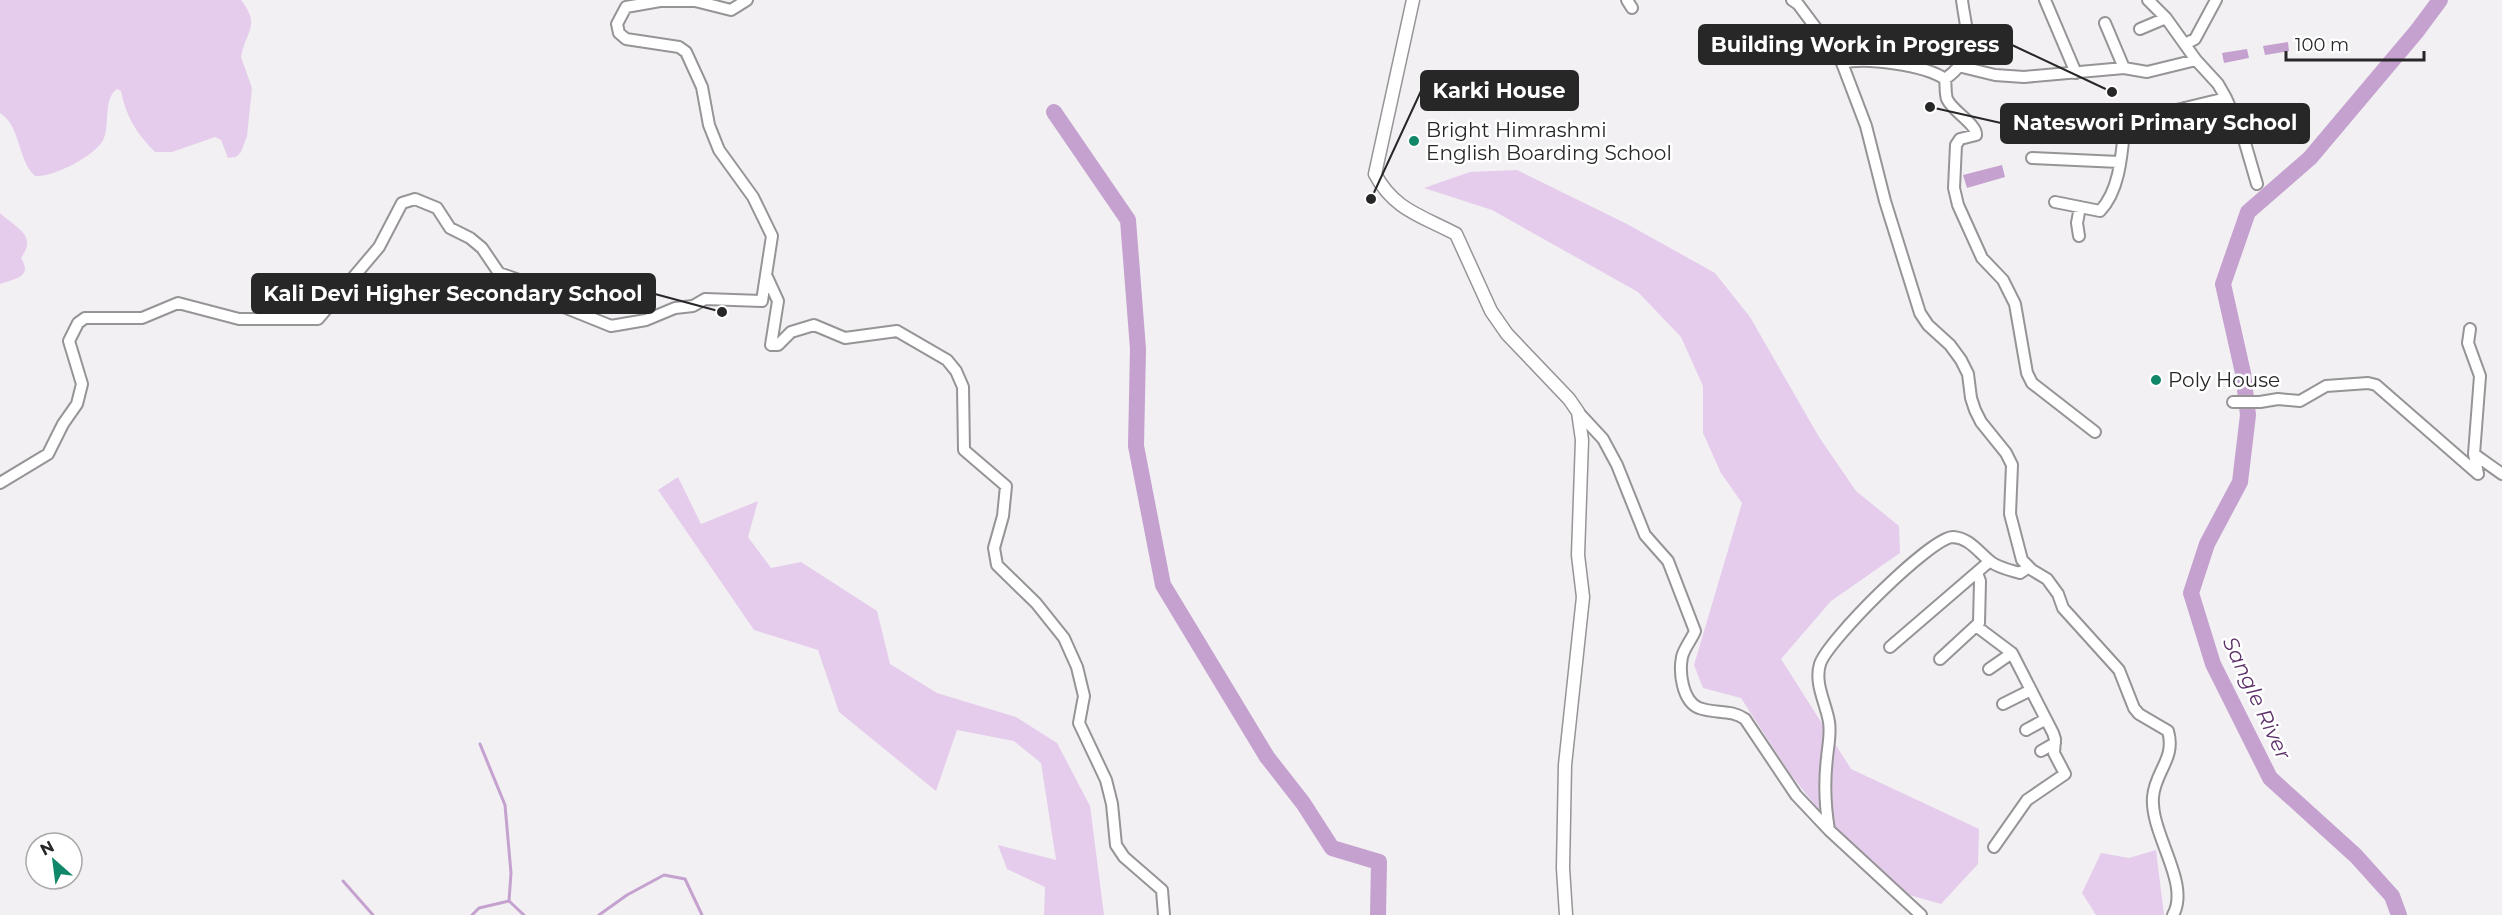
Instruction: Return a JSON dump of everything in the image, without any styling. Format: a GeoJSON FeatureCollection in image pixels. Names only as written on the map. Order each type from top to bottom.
{"type":"FeatureCollection","features":[{"type":"Feature","properties":{"kind":"street"},"geometry":{"type":"LineString","coordinates":[[0,483],[48,454],[63,424],[77,404],[82,384],[69,341],[78,323],[85,318],[142,318],[178,303],[239,319],[318,319],[379,247],[402,203],[414,199],[437,208],[450,228],[470,238],[482,248],[499,273],[533,285],[554,303],[611,326],[646,320],[675,308],[693,306],[705,299],[762,301],[772,236],[753,196],[719,150],[709,125],[702,87],[686,52],[679,47],[626,39],[619,33],[616,24],[626,7],[660,1],[695,1],[731,10],[747,0]]}},
{"type":"Feature","properties":{"kind":"street"},"geometry":{"type":"LineString","coordinates":[[1413,0],[1374,174],[1384,192],[1407,210],[1456,234],[1491,311],[1507,334],[1569,399],[1603,439],[1617,465],[1645,535],[1668,561],[1695,631],[1683,655],[1683,686],[1689,699],[1697,708],[1736,712],[1744,718],[1797,795],[1829,830],[1922,915]]}},
{"type":"Feature","properties":{"kind":"street"},"geometry":{"type":"LineString","coordinates":[[1792,0],[1798,4],[1842,63],[1866,126],[1885,201],[1920,313],[1928,325],[1950,345],[1961,360],[1968,374],[1971,398],[1978,416],[2006,453],[2012,465],[2010,514],[2022,561],[2048,579],[2058,594],[2063,608],[2119,670],[2134,708],[2139,714],[2168,730],[2171,742],[2170,753],[2152,797],[2159,837],[2174,877],[2178,895],[2177,908],[2173,915]]}},
{"type":"Feature","properties":{"kind":"street"},"geometry":{"type":"LineString","coordinates":[[1945,79],[1958,66],[1969,46],[1962,0]]}},
{"type":"Feature","properties":{"kind":"street"},"geometry":{"type":"LineString","coordinates":[[2045,0],[2076,73]]}},
{"type":"Feature","properties":{"kind":"street"},"geometry":{"type":"LineString","coordinates":[[2148,0],[2166,18],[2196,60],[2218,84],[2243,136],[2258,184]]}},
{"type":"Feature","properties":{"kind":"street"},"geometry":{"type":"LineString","coordinates":[[2185,44],[2195,39],[2216,0]]}},
{"type":"Feature","properties":{"kind":"street"},"geometry":{"type":"LineString","coordinates":[[2140,29],[2166,18]]}},
{"type":"Feature","properties":{"kind":"street"},"geometry":{"type":"LineString","coordinates":[[2105,23],[2124,68]]}},
{"type":"Feature","properties":{"kind":"street"},"geometry":{"type":"LineString","coordinates":[[1842,63],[1862,60],[1913,68],[1938,74],[1945,79],[1947,98],[1959,115],[1975,126],[1977,131],[1976,135],[1960,139],[1956,145],[1954,188],[1958,205],[1982,258],[2003,280],[2015,304],[2027,373],[2032,383],[2095,432]]}},
{"type":"Feature","properties":{"kind":"street"},"geometry":{"type":"LineString","coordinates":[[1958,66],[1995,75],[2014,76],[2124,68],[2147,72],[2196,60]]}},
{"type":"Feature","properties":{"kind":"street"},"geometry":{"type":"LineString","coordinates":[[2023,112],[2050,118],[2122,117],[2127,122],[2226,98]]}},
{"type":"Feature","properties":{"kind":"street"},"geometry":{"type":"LineString","coordinates":[[2184,108],[2191,136]]}},
{"type":"Feature","properties":{"kind":"street"},"geometry":{"type":"LineString","coordinates":[[2055,202],[2100,211],[2106,205],[2114,189],[2125,120]]}},
{"type":"Feature","properties":{"kind":"street"},"geometry":{"type":"LineString","coordinates":[[2032,158],[2119,162]]}},
{"type":"Feature","properties":{"kind":"street"},"geometry":{"type":"LineString","coordinates":[[2079,236],[2080,207]]}},
{"type":"Feature","properties":{"kind":"street"},"geometry":{"type":"LineString","coordinates":[[767,276],[778,301],[771,345],[778,345],[791,332],[814,325],[845,338],[897,331],[947,360],[956,371],[963,387],[964,450],[1006,486],[1003,516],[994,548],[997,565],[1036,603],[1064,638],[1077,667],[1084,696],[1079,723],[1106,780],[1112,804],[1116,845],[1124,857],[1162,890],[1164,915]]}},
{"type":"Feature","properties":{"kind":"street"},"geometry":{"type":"LineString","coordinates":[[2237,402],[2278,399],[2300,401],[2326,386],[2368,383],[2376,385],[2478,474],[2474,454],[2480,376],[2468,344],[2470,329]]}},
{"type":"Feature","properties":{"kind":"street"},"geometry":{"type":"LineString","coordinates":[[1566,915],[1563,868],[1565,765],[1583,597],[1578,555],[1582,440],[1578,412]]}},
{"type":"Feature","properties":{"kind":"street"},"geometry":{"type":"LineString","coordinates":[[2474,454],[2502,474]]}},
{"type":"Feature","properties":{"kind":"street"},"geometry":{"type":"LineString","coordinates":[[1829,830],[1824,792],[1830,733],[1819,681],[1820,664],[1826,652],[1888,585],[1939,542],[1953,537],[1964,540],[1974,545],[1990,561],[2020,573],[2029,567]]}},
{"type":"Feature","properties":{"kind":"street"},"geometry":{"type":"LineString","coordinates":[[1890,647],[1990,561]]}},
{"type":"Feature","properties":{"kind":"street"},"geometry":{"type":"LineString","coordinates":[[1940,659],[1979,623],[1980,581],[1977,573]]}},
{"type":"Feature","properties":{"kind":"street"},"geometry":{"type":"LineString","coordinates":[[1976,626],[2012,653],[2046,719],[2055,743],[2054,753],[2065,774],[2027,800],[1994,847]]}},
{"type":"Feature","properties":{"kind":"street"},"geometry":{"type":"LineString","coordinates":[[1989,669],[2012,653]]}},
{"type":"Feature","properties":{"kind":"street"},"geometry":{"type":"LineString","coordinates":[[2004,704],[2031,690]]}},
{"type":"Feature","properties":{"kind":"street"},"geometry":{"type":"LineString","coordinates":[[2026,730],[2046,719]]}},
{"type":"Feature","properties":{"kind":"street"},"geometry":{"type":"LineString","coordinates":[[2041,751],[2055,743]]}},
{"type":"Feature","properties":{"kind":"shaded area"},"geometry":{"type":"Polygon","coordinates":[[[0,0],[241,0],[251,22],[241,57],[252,88],[247,136],[241,152],[236,157],[228,158],[221,140],[215,137],[172,152],[155,152],[133,124],[121,91],[117,89],[108,105],[106,132],[100,145],[74,164],[43,176],[35,176],[25,161],[12,126],[0,113],[0,0]]]}},
{"type":"Feature","properties":{"kind":"shaded area"},"geometry":{"type":"Polygon","coordinates":[[[2288,42],[2289,51],[2265,55],[2263,46],[2288,42]]]}},
{"type":"Feature","properties":{"kind":"shaded area"},"geometry":{"type":"Polygon","coordinates":[[[2247,49],[2249,58],[2224,63],[2222,53],[2247,49]]]}},
{"type":"Feature","properties":{"kind":"shaded area"},"geometry":{"type":"Polygon","coordinates":[[[2002,165],[2005,177],[1967,188],[1963,175],[2002,165]]]}},
{"type":"Feature","properties":{"kind":"shaded area"},"geometry":{"type":"Polygon","coordinates":[[[1517,170],[1627,224],[1715,273],[1750,317],[1819,437],[1856,491],[1899,526],[1900,553],[1831,601],[1781,659],[1851,769],[1979,829],[1978,864],[1941,904],[1906,894],[1845,844],[1789,772],[1741,698],[1703,688],[1694,665],[1742,503],[1721,473],[1703,433],[1703,386],[1681,337],[1638,292],[1492,210],[1424,188],[1470,172],[1517,170]]]}},
{"type":"Feature","properties":{"kind":"shaded area"},"geometry":{"type":"Polygon","coordinates":[[[0,213],[23,232],[27,243],[21,258],[24,273],[16,279],[0,284],[0,213]]]}},
{"type":"Feature","properties":{"kind":"shaded area"},"geometry":{"type":"Polygon","coordinates":[[[678,477],[701,524],[758,501],[748,537],[771,568],[801,562],[877,611],[890,664],[937,693],[1016,717],[1057,743],[1090,806],[1104,915],[1044,915],[1045,887],[1007,869],[998,845],[1056,860],[1041,763],[1014,741],[957,730],[936,791],[839,712],[818,650],[754,630],[658,490],[678,477]]]}},
{"type":"Feature","properties":{"kind":"shaded area"},"geometry":{"type":"Polygon","coordinates":[[[2156,850],[2164,915],[2096,915],[2082,893],[2101,853],[2129,858],[2156,850]]]}},
{"type":"Feature","properties":{"kind":"waterway","name":"Sangle River"},"geometry":{"type":"LineString","coordinates":[[2399,915],[2392,896],[2356,856],[2270,778],[2213,664],[2191,593],[2207,544],[2240,482],[2248,415],[2243,373],[2223,284],[2248,212],[2310,158],[2417,31],[2440,0]]}},
{"type":"Feature","properties":{"kind":"waterway"},"geometry":{"type":"LineString","coordinates":[[1054,112],[1128,220],[1138,349],[1136,446],[1163,585],[1267,757],[1303,803],[1332,848],[1379,862],[1378,915]]}},
{"type":"Feature","properties":{"kind":"waterway"},"geometry":{"type":"LineString","coordinates":[[480,744],[505,805],[511,873],[509,901]]}},
{"type":"Feature","properties":{"kind":"waterway"},"geometry":{"type":"LineString","coordinates":[[599,915],[627,895],[664,875],[685,879],[702,915]]}},
{"type":"Feature","properties":{"kind":"waterway"},"geometry":{"type":"LineString","coordinates":[[343,881],[373,915]]}},
{"type":"Feature","properties":{"kind":"waterway"},"geometry":{"type":"LineString","coordinates":[[472,915],[479,908],[509,901],[524,915]]}},
{"type":"Feature","properties":{"kind":"place","name":"Building Work in Progress"},"geometry":{"type":"Point","coordinates":[2112,92]}},
{"type":"Feature","properties":{"kind":"place","name":"Nateswori Primary School"},"geometry":{"type":"Point","coordinates":[1930,107]}},
{"type":"Feature","properties":{"kind":"place","name":"Bright Himrashmi English Boarding School"},"geometry":{"type":"Point","coordinates":[1414,141]}},
{"type":"Feature","properties":{"kind":"place","name":"Karki House"},"geometry":{"type":"Point","coordinates":[1371,199]}},
{"type":"Feature","properties":{"kind":"place","name":"Kali Devi Higher Secondary School"},"geometry":{"type":"Point","coordinates":[722,312]}},
{"type":"Feature","properties":{"kind":"place","name":"Poly House"},"geometry":{"type":"Point","coordinates":[2156,380]}}]}
